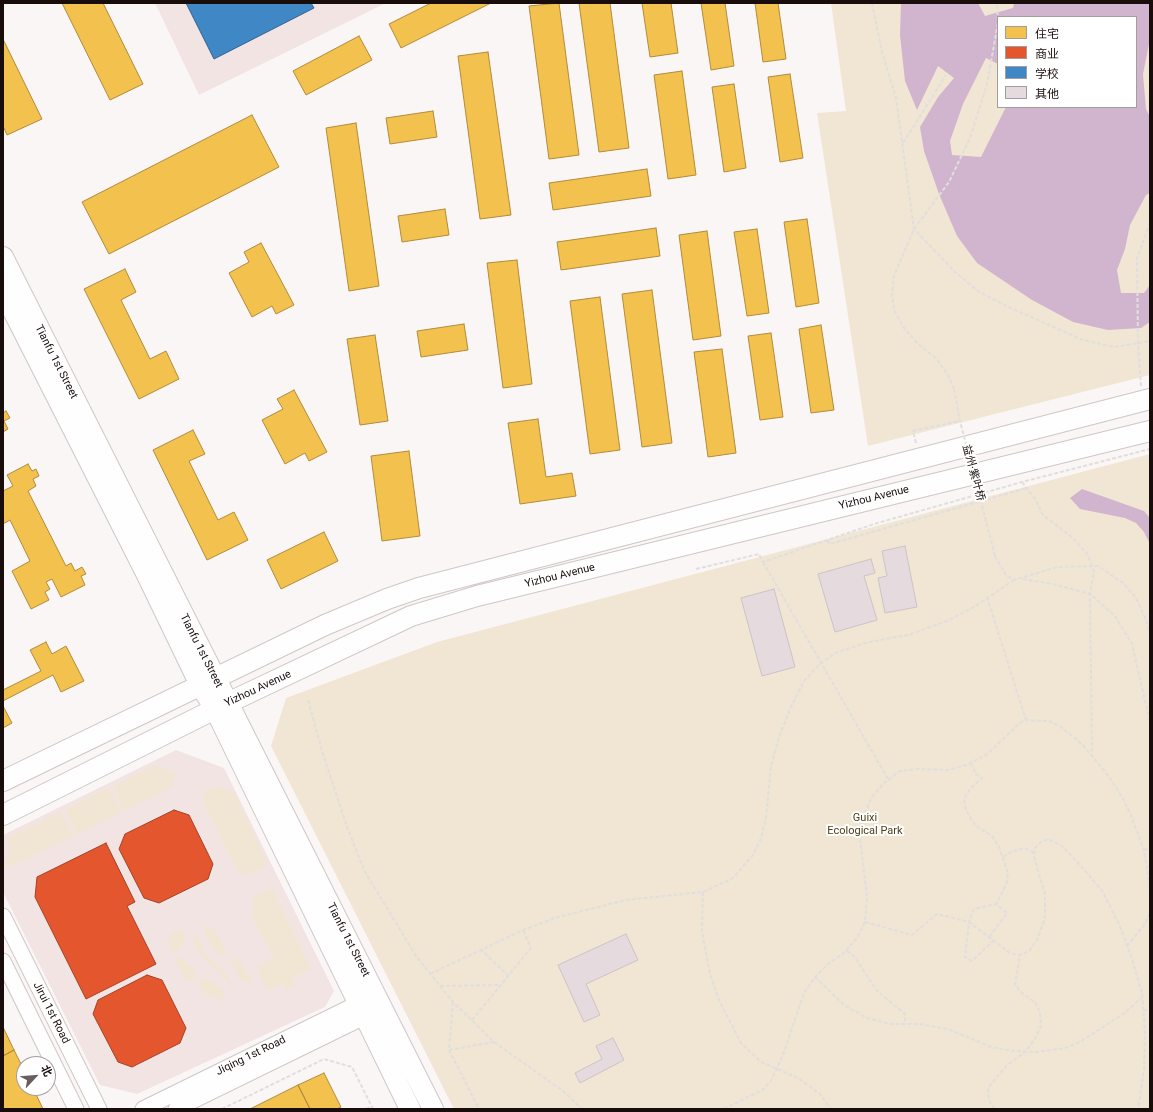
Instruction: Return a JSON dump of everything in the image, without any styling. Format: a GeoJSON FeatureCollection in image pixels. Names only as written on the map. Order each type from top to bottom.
{"type":"FeatureCollection","features":[{"type":"Feature","properties":{"kind":"main road","name":"Tianfu 1st Street"},"geometry":{"type":"LineString","coordinates":[[3,257],[207,682]]}},
{"type":"Feature","properties":{"kind":"main road","name":"Tianfu 1st Street"},"geometry":{"type":"LineString","coordinates":[[3,291],[147,575],[222,706],[433,1109]]}},
{"type":"Feature","properties":{"kind":"main road"},"geometry":{"type":"LineString","coordinates":[[3,781],[325,625],[387,599],[419,588],[1146,400]]}},
{"type":"Feature","properties":{"kind":"main road","name":"Yizhou Avenue"},"geometry":{"type":"LineString","coordinates":[[3,814],[222,706],[411,616],[477,596],[1150,431]]}},
{"type":"Feature","properties":{"kind":"main road","name":"Tianfu 1st Street"},"geometry":{"type":"LineString","coordinates":[[222,706],[362,1009],[410,1109]]}},
{"type":"Feature","properties":{"kind":"street","name":"Jirui 1st Road"},"geometry":{"type":"LineString","coordinates":[[3,916],[99,1109]]}},
{"type":"Feature","properties":{"kind":"street","name":"Jirui 1st Road"},"geometry":{"type":"LineString","coordinates":[[3,960],[76,1109]]}},
{"type":"Feature","properties":{"kind":"street","name":"Jiqing 1st Road"},"geometry":{"type":"LineString","coordinates":[[143,1109],[362,1009]]}},
{"type":"Feature","properties":{"kind":"street","name":"Jiqing 1st Road"},"geometry":{"type":"LineString","coordinates":[[176,1109],[362,1009]]}},
{"type":"Feature","properties":{"kind":"path"},"geometry":{"type":"LineString","coordinates":[[872,3],[882,52],[896,98],[914,229],[955,272],[978,291],[1004,305],[1083,340],[1114,348],[1150,342]]}},
{"type":"Feature","properties":{"kind":"path","name":"益州·紫叶桥"},"geometry":{"type":"LineString","coordinates":[[997,3],[998,16]]}},
{"type":"Feature","properties":{"kind":"path","name":"益州·紫叶桥"},"geometry":{"type":"LineString","coordinates":[[997,29],[987,84],[970,138],[949,182],[914,229],[894,276],[892,294],[894,310],[904,328],[917,343],[937,359],[948,375],[954,389],[960,421],[994,556],[1006,575],[1014,580]]}},
{"type":"Feature","properties":{"kind":"path"},"geometry":{"type":"LineString","coordinates":[[903,144],[946,75]]}},
{"type":"Feature","properties":{"kind":"path"},"geometry":{"type":"LineString","coordinates":[[1146,400],[1138,344],[1137,258],[1150,224]]}},
{"type":"Feature","properties":{"kind":"path"},"geometry":{"type":"LineString","coordinates":[[913,431],[960,421]]}},
{"type":"Feature","properties":{"kind":"path"},"geometry":{"type":"LineString","coordinates":[[763,562],[874,524],[1022,482],[1150,449]]}},
{"type":"Feature","properties":{"kind":"path"},"geometry":{"type":"LineString","coordinates":[[1022,482],[1043,515],[1073,538],[1088,555],[1094,572],[1090,594],[1092,756]]}},
{"type":"Feature","properties":{"kind":"path"},"geometry":{"type":"LineString","coordinates":[[827,540],[830,544],[1027,488]]}},
{"type":"Feature","properties":{"kind":"path"},"geometry":{"type":"LineString","coordinates":[[696,569],[759,554],[820,664],[888,780]]}},
{"type":"Feature","properties":{"kind":"path"},"geometry":{"type":"LineString","coordinates":[[430,974],[480,949],[523,930],[566,915],[626,900],[703,892],[733,878],[753,855],[761,838],[766,818],[771,766],[779,737],[791,707],[804,681],[820,664],[835,653],[849,647],[908,635],[947,621],[974,607],[1014,580],[1023,579],[1057,567],[1098,566],[1123,583],[1136,598],[1150,633]]}},
{"type":"Feature","properties":{"kind":"path"},"geometry":{"type":"LineString","coordinates":[[1023,579],[1053,584],[1090,594],[1114,615],[1132,644],[1150,722]]}},
{"type":"Feature","properties":{"kind":"path"},"geometry":{"type":"LineString","coordinates":[[987,597],[1026,720]]}},
{"type":"Feature","properties":{"kind":"path"},"geometry":{"type":"LineString","coordinates":[[308,700],[323,754],[347,827],[364,870],[416,956],[453,1002],[494,1042],[563,1091],[582,1109]]}},
{"type":"Feature","properties":{"kind":"path"},"geometry":{"type":"LineString","coordinates":[[724,1109],[764,1089],[772,1079],[783,1055],[804,993],[815,977],[828,964],[847,951],[857,938],[865,922],[867,896],[860,839],[862,820],[871,798],[888,780],[900,771],[917,769],[948,770],[971,763],[986,755],[1021,722],[1026,720],[1049,721],[1060,726],[1083,745],[1122,797],[1130,813],[1144,850],[1150,888]]}},
{"type":"Feature","properties":{"kind":"path"},"geometry":{"type":"LineString","coordinates":[[971,763],[976,774],[982,778],[970,789],[964,799],[966,810],[975,826],[992,836],[999,847],[1008,873],[1006,885],[996,904],[974,909],[969,922],[965,957],[972,961],[994,940]]}},
{"type":"Feature","properties":{"kind":"path"},"geometry":{"type":"LineString","coordinates":[[865,922],[912,935],[936,914],[969,922],[1010,953],[1020,955],[1029,951],[1037,940],[1045,918],[1044,894],[1034,857],[1035,848],[1041,842],[1048,839],[1061,845],[1103,892],[1127,946],[1142,997],[1145,1031],[1144,1070],[1138,1109]]}},
{"type":"Feature","properties":{"kind":"path"},"geometry":{"type":"LineString","coordinates":[[1003,857],[1013,851],[1025,848],[1034,853]]}},
{"type":"Feature","properties":{"kind":"path"},"geometry":{"type":"LineString","coordinates":[[1144,850],[1150,848]]}},
{"type":"Feature","properties":{"kind":"path"},"geometry":{"type":"LineString","coordinates":[[703,892],[702,931],[710,974],[718,1000],[741,1043],[761,1062],[798,1078],[820,1094],[830,1109]]}},
{"type":"Feature","properties":{"kind":"path"},"geometry":{"type":"LineString","coordinates":[[989,937],[1007,913],[996,904]]}},
{"type":"Feature","properties":{"kind":"path"},"geometry":{"type":"LineString","coordinates":[[1127,946],[1145,924],[1150,913]]}},
{"type":"Feature","properties":{"kind":"path"},"geometry":{"type":"LineString","coordinates":[[472,1020],[531,948],[523,930]]}},
{"type":"Feature","properties":{"kind":"path"},"geometry":{"type":"LineString","coordinates":[[480,949],[508,975]]}},
{"type":"Feature","properties":{"kind":"path"},"geometry":{"type":"LineString","coordinates":[[847,951],[854,956],[877,991],[905,1014],[905,1024]]}},
{"type":"Feature","properties":{"kind":"path"},"geometry":{"type":"LineString","coordinates":[[994,1109],[989,1100],[988,1088],[1006,1066],[1025,1052],[1035,1039],[1041,1026],[1040,1012],[1035,1002],[1023,994],[1015,984],[1020,955]]}},
{"type":"Feature","properties":{"kind":"path"},"geometry":{"type":"LineString","coordinates":[[815,977],[844,1005],[867,1018],[890,1024],[919,1024],[948,1028],[991,1047],[1025,1052],[1065,1048],[1080,1042],[1126,1012],[1142,997]]}},
{"type":"Feature","properties":{"kind":"path"},"geometry":{"type":"LineString","coordinates":[[440,986],[500,985]]}},
{"type":"Feature","properties":{"kind":"path"},"geometry":{"type":"LineString","coordinates":[[453,1002],[449,1050],[479,1109]]}},
{"type":"Feature","properties":{"kind":"path"},"geometry":{"type":"LineString","coordinates":[[1143,1010],[1150,1010]]}},
{"type":"Feature","properties":{"kind":"path"},"geometry":{"type":"LineString","coordinates":[[449,1050],[494,1042]]}},
{"type":"Feature","properties":{"kind":"path"},"geometry":{"type":"LineString","coordinates":[[222,1109],[324,1059],[352,1068],[372,1108],[366,1109]]}},
{"type":"Feature","properties":{"kind":"shaded area"},"geometry":{"type":"Polygon","coordinates":[[[155,3],[386,3],[199,95],[155,3]]]}},
{"type":"Feature","properties":{"kind":"shaded area"},"geometry":{"type":"Polygon","coordinates":[[[901,3],[978,3],[985,16],[1013,8],[1014,3],[1150,3],[1150,39],[1143,74],[1146,109],[1150,117],[1150,193],[1146,195],[1130,225],[1125,249],[1117,270],[1121,293],[1144,293],[1150,285],[1150,322],[1141,328],[1108,330],[1073,322],[1032,300],[977,263],[957,236],[939,194],[924,151],[920,127],[938,97],[954,78],[938,66],[917,110],[905,81],[900,35],[901,3]]]}},
{"type":"Feature","properties":{"kind":"shaded area"},"geometry":{"type":"Polygon","coordinates":[[[1082,489],[1144,511],[1150,518],[1150,544],[1144,532],[1136,523],[1125,518],[1080,509],[1070,498],[1082,489]]]}},
{"type":"Feature","properties":{"kind":"shaded area"},"geometry":{"type":"Polygon","coordinates":[[[176,750],[224,768],[334,991],[325,1007],[137,1094],[100,1085],[3,892],[3,835],[176,750]]]}},
{"type":"Feature","properties":{"kind":"green space"},"geometry":{"type":"Polygon","coordinates":[[[831,3],[1150,3],[1150,375],[868,446],[817,113],[846,111],[831,3]]]}},
{"type":"Feature","properties":{"kind":"green space","name":"Guixi Ecological Park"},"geometry":{"type":"Polygon","coordinates":[[[1150,454],[1150,1109],[454,1109],[271,746],[286,698],[437,642],[1150,454]]]}},
{"type":"Feature","properties":{"kind":"green space"},"geometry":{"type":"Polygon","coordinates":[[[154,766],[176,773],[172,787],[124,811],[112,787],[154,766]]]}},
{"type":"Feature","properties":{"kind":"green space"},"geometry":{"type":"Polygon","coordinates":[[[218,786],[234,793],[267,863],[257,872],[247,875],[237,871],[202,801],[205,792],[218,786]]]}},
{"type":"Feature","properties":{"kind":"green space"},"geometry":{"type":"Polygon","coordinates":[[[109,788],[121,813],[77,834],[65,810],[109,788]]]}},
{"type":"Feature","properties":{"kind":"green space"},"geometry":{"type":"Polygon","coordinates":[[[61,812],[74,836],[11,866],[5,865],[11,847],[6,839],[61,812]]]}},
{"type":"Feature","properties":{"kind":"green space"},"geometry":{"type":"Polygon","coordinates":[[[272,888],[311,969],[291,979],[294,986],[285,991],[282,984],[267,991],[256,968],[274,959],[253,918],[252,902],[255,897],[272,888]]]}},
{"type":"Feature","properties":{"kind":"green space"},"geometry":{"type":"Polygon","coordinates":[[[207,925],[213,929],[220,939],[226,952],[225,956],[219,955],[211,946],[203,928],[207,925]]]}},
{"type":"Feature","properties":{"kind":"green space"},"geometry":{"type":"Polygon","coordinates":[[[181,929],[184,932],[184,942],[180,950],[173,953],[170,949],[168,938],[176,930],[181,929]]]}},
{"type":"Feature","properties":{"kind":"green space"},"geometry":{"type":"Polygon","coordinates":[[[195,933],[207,955],[225,972],[232,986],[230,987],[224,977],[197,951],[193,938],[195,933]]]}},
{"type":"Feature","properties":{"kind":"green space"},"geometry":{"type":"Polygon","coordinates":[[[179,957],[194,969],[197,977],[193,981],[187,981],[182,975],[175,960],[179,957]]]}},
{"type":"Feature","properties":{"kind":"green space"},"geometry":{"type":"Polygon","coordinates":[[[235,957],[242,963],[251,981],[250,984],[242,981],[236,973],[232,960],[235,957]]]}},
{"type":"Feature","properties":{"kind":"green space"},"geometry":{"type":"Polygon","coordinates":[[[201,979],[209,980],[221,988],[225,994],[224,999],[217,1000],[205,994],[199,985],[201,979]]]}},
{"type":"Feature","properties":{"kind":"building: 住宅"},"geometry":{"type":"Polygon","coordinates":[[[62,3],[103,3],[143,84],[110,100],[62,3]]]}},
{"type":"Feature","properties":{"kind":"building: 住宅"},"geometry":{"type":"Polygon","coordinates":[[[431,3],[491,3],[401,48],[389,24],[431,3]]]}},
{"type":"Feature","properties":{"kind":"building: 住宅"},"geometry":{"type":"Polygon","coordinates":[[[559,3],[579,155],[549,159],[529,6],[559,3]]]}},
{"type":"Feature","properties":{"kind":"building: 住宅"},"geometry":{"type":"Polygon","coordinates":[[[579,3],[610,3],[629,148],[599,152],[579,3]]]}},
{"type":"Feature","properties":{"kind":"building: 住宅"},"geometry":{"type":"Polygon","coordinates":[[[642,3],[671,3],[678,53],[650,57],[642,3]]]}},
{"type":"Feature","properties":{"kind":"building: 住宅"},"geometry":{"type":"Polygon","coordinates":[[[701,3],[725,3],[734,66],[711,70],[701,3]]]}},
{"type":"Feature","properties":{"kind":"building: 住宅"},"geometry":{"type":"Polygon","coordinates":[[[755,3],[778,3],[786,59],[763,62],[755,3]]]}},
{"type":"Feature","properties":{"kind":"building: 住宅"},"geometry":{"type":"Polygon","coordinates":[[[359,36],[372,60],[306,95],[293,71],[359,36]]]}},
{"type":"Feature","properties":{"kind":"building: 住宅"},"geometry":{"type":"Polygon","coordinates":[[[3,39],[42,119],[7,135],[3,126],[3,39]]]}},
{"type":"Feature","properties":{"kind":"building: 住宅"},"geometry":{"type":"Polygon","coordinates":[[[488,52],[511,215],[480,219],[458,56],[488,52]]]}},
{"type":"Feature","properties":{"kind":"building: 住宅"},"geometry":{"type":"Polygon","coordinates":[[[682,71],[696,175],[668,179],[654,75],[682,71]]]}},
{"type":"Feature","properties":{"kind":"building: 住宅"},"geometry":{"type":"Polygon","coordinates":[[[790,74],[803,158],[780,162],[768,77],[790,74]]]}},
{"type":"Feature","properties":{"kind":"building: 住宅"},"geometry":{"type":"Polygon","coordinates":[[[734,84],[746,168],[724,172],[712,87],[734,84]]]}},
{"type":"Feature","properties":{"kind":"building: 住宅"},"geometry":{"type":"Polygon","coordinates":[[[433,111],[437,137],[390,144],[386,118],[433,111]]]}},
{"type":"Feature","properties":{"kind":"building: 住宅"},"geometry":{"type":"Polygon","coordinates":[[[252,115],[279,167],[109,254],[82,202],[252,115]]]}},
{"type":"Feature","properties":{"kind":"building: 住宅"},"geometry":{"type":"Polygon","coordinates":[[[356,123],[379,286],[349,291],[326,128],[356,123]]]}},
{"type":"Feature","properties":{"kind":"building: 住宅"},"geometry":{"type":"Polygon","coordinates":[[[647,169],[651,196],[553,210],[549,183],[647,169]]]}},
{"type":"Feature","properties":{"kind":"building: 住宅"},"geometry":{"type":"Polygon","coordinates":[[[445,209],[449,235],[402,242],[398,216],[445,209]]]}},
{"type":"Feature","properties":{"kind":"building: 住宅"},"geometry":{"type":"Polygon","coordinates":[[[807,219],[819,303],[796,307],[784,222],[807,219]]]}},
{"type":"Feature","properties":{"kind":"building: 住宅"},"geometry":{"type":"Polygon","coordinates":[[[656,228],[660,256],[561,270],[557,242],[656,228]]]}},
{"type":"Feature","properties":{"kind":"building: 住宅"},"geometry":{"type":"Polygon","coordinates":[[[757,229],[769,313],[747,316],[734,232],[757,229]]]}},
{"type":"Feature","properties":{"kind":"building: 住宅"},"geometry":{"type":"Polygon","coordinates":[[[707,231],[721,336],[693,340],[679,235],[707,231]]]}},
{"type":"Feature","properties":{"kind":"building: 住宅"},"geometry":{"type":"Polygon","coordinates":[[[261,243],[294,305],[276,314],[272,306],[252,317],[229,273],[249,262],[244,252],[261,243]]]}},
{"type":"Feature","properties":{"kind":"building: 住宅"},"geometry":{"type":"Polygon","coordinates":[[[517,260],[532,384],[503,388],[487,263],[517,260]]]}},
{"type":"Feature","properties":{"kind":"building: 住宅"},"geometry":{"type":"Polygon","coordinates":[[[125,269],[136,292],[121,300],[150,359],[166,351],[179,379],[139,399],[84,289],[125,269]]]}},
{"type":"Feature","properties":{"kind":"building: 住宅"},"geometry":{"type":"Polygon","coordinates":[[[652,290],[672,443],[642,447],[622,294],[652,290]]]}},
{"type":"Feature","properties":{"kind":"building: 住宅"},"geometry":{"type":"Polygon","coordinates":[[[600,297],[620,450],[590,454],[570,301],[600,297]]]}},
{"type":"Feature","properties":{"kind":"building: 住宅"},"geometry":{"type":"Polygon","coordinates":[[[464,324],[468,350],[421,357],[417,331],[464,324]]]}},
{"type":"Feature","properties":{"kind":"building: 住宅"},"geometry":{"type":"Polygon","coordinates":[[[821,325],[834,410],[811,413],[799,329],[821,325]]]}},
{"type":"Feature","properties":{"kind":"building: 住宅"},"geometry":{"type":"Polygon","coordinates":[[[771,333],[783,417],[760,420],[748,336],[771,333]]]}},
{"type":"Feature","properties":{"kind":"building: 住宅"},"geometry":{"type":"Polygon","coordinates":[[[375,335],[388,421],[360,425],[347,339],[375,335]]]}},
{"type":"Feature","properties":{"kind":"building: 住宅"},"geometry":{"type":"Polygon","coordinates":[[[722,349],[736,453],[708,457],[694,352],[722,349]]]}},
{"type":"Feature","properties":{"kind":"building: 住宅"},"geometry":{"type":"Polygon","coordinates":[[[294,390],[327,452],[309,461],[305,453],[285,464],[262,420],[283,409],[277,399],[294,390]]]}},
{"type":"Feature","properties":{"kind":"building: 住宅"},"geometry":{"type":"Polygon","coordinates":[[[6,411],[10,418],[4,421],[8,429],[3,432],[3,413],[6,411]]]}},
{"type":"Feature","properties":{"kind":"building: 住宅"},"geometry":{"type":"Polygon","coordinates":[[[538,419],[546,477],[572,473],[576,496],[520,504],[508,423],[538,419]]]}},
{"type":"Feature","properties":{"kind":"building: 住宅"},"geometry":{"type":"Polygon","coordinates":[[[193,430],[205,454],[189,461],[218,520],[234,512],[248,540],[207,560],[153,450],[193,430]]]}},
{"type":"Feature","properties":{"kind":"building: 住宅"},"geometry":{"type":"Polygon","coordinates":[[[409,451],[420,536],[382,541],[371,456],[409,451]]]}},
{"type":"Feature","properties":{"kind":"building: 住宅"},"geometry":{"type":"Polygon","coordinates":[[[28,464],[32,471],[36,469],[39,476],[33,479],[36,486],[28,491],[66,566],[71,563],[75,571],[82,567],[86,574],[81,576],[85,585],[61,597],[52,579],[46,582],[50,589],[45,592],[49,600],[31,609],[12,571],[30,561],[10,520],[3,524],[3,491],[13,486],[7,475],[28,464]]]}},
{"type":"Feature","properties":{"kind":"building: 住宅"},"geometry":{"type":"Polygon","coordinates":[[[324,532],[338,561],[281,589],[267,560],[324,532]]]}},
{"type":"Feature","properties":{"kind":"building: 住宅"},"geometry":{"type":"Polygon","coordinates":[[[46,642],[52,654],[66,646],[84,681],[61,692],[53,675],[3,701],[3,690],[41,671],[30,650],[46,642]]]}},
{"type":"Feature","properties":{"kind":"building: 住宅"},"geometry":{"type":"Polygon","coordinates":[[[3,706],[12,723],[3,728],[3,706]]]}},
{"type":"Feature","properties":{"kind":"building: 住宅"},"geometry":{"type":"Polygon","coordinates":[[[3,1027],[14,1050],[3,1056],[3,1027]]]}},
{"type":"Feature","properties":{"kind":"building: 住宅"},"geometry":{"type":"Polygon","coordinates":[[[14,1050],[17,1056],[16,1096],[37,1096],[43,1109],[3,1109],[3,1056],[14,1050]]]}},
{"type":"Feature","properties":{"kind":"building: 住宅"},"geometry":{"type":"Polygon","coordinates":[[[324,1073],[341,1107],[337,1109],[310,1109],[298,1085],[324,1073]]]}},
{"type":"Feature","properties":{"kind":"building: 住宅"},"geometry":{"type":"Polygon","coordinates":[[[298,1085],[310,1109],[250,1109],[298,1085]]]}},
{"type":"Feature","properties":{"kind":"building: 商业"},"geometry":{"type":"Polygon","coordinates":[[[174,810],[189,815],[213,864],[208,879],[159,903],[144,898],[119,849],[125,834],[174,810]]]}},
{"type":"Feature","properties":{"kind":"building: 商业"},"geometry":{"type":"Polygon","coordinates":[[[106,843],[135,902],[127,906],[156,964],[86,999],[35,897],[37,877],[106,843]]]}},
{"type":"Feature","properties":{"kind":"building: 商业"},"geometry":{"type":"Polygon","coordinates":[[[147,975],[162,980],[186,1028],[180,1043],[132,1067],[118,1062],[93,1014],[98,1000],[147,975]]]}},
{"type":"Feature","properties":{"kind":"building: 学校"},"geometry":{"type":"Polygon","coordinates":[[[186,3],[311,3],[314,8],[214,59],[186,3]]]}},
{"type":"Feature","properties":{"kind":"building: 其他"},"geometry":{"type":"Polygon","coordinates":[[[905,546],[917,607],[885,613],[878,578],[887,576],[882,551],[905,546]]]}},
{"type":"Feature","properties":{"kind":"building: 其他"},"geometry":{"type":"Polygon","coordinates":[[[871,559],[875,573],[864,576],[877,620],[835,632],[818,574],[871,559]]]}},
{"type":"Feature","properties":{"kind":"building: 其他"},"geometry":{"type":"Polygon","coordinates":[[[774,589],[795,667],[762,676],[741,598],[774,589]]]}},
{"type":"Feature","properties":{"kind":"building: 其他"},"geometry":{"type":"Polygon","coordinates":[[[626,934],[638,960],[586,984],[600,1015],[584,1022],[558,965],[626,934]]]}},
{"type":"Feature","properties":{"kind":"building: 其他"},"geometry":{"type":"Polygon","coordinates":[[[613,1038],[624,1060],[580,1083],[575,1073],[602,1059],[596,1046],[613,1038]]]}}]}
